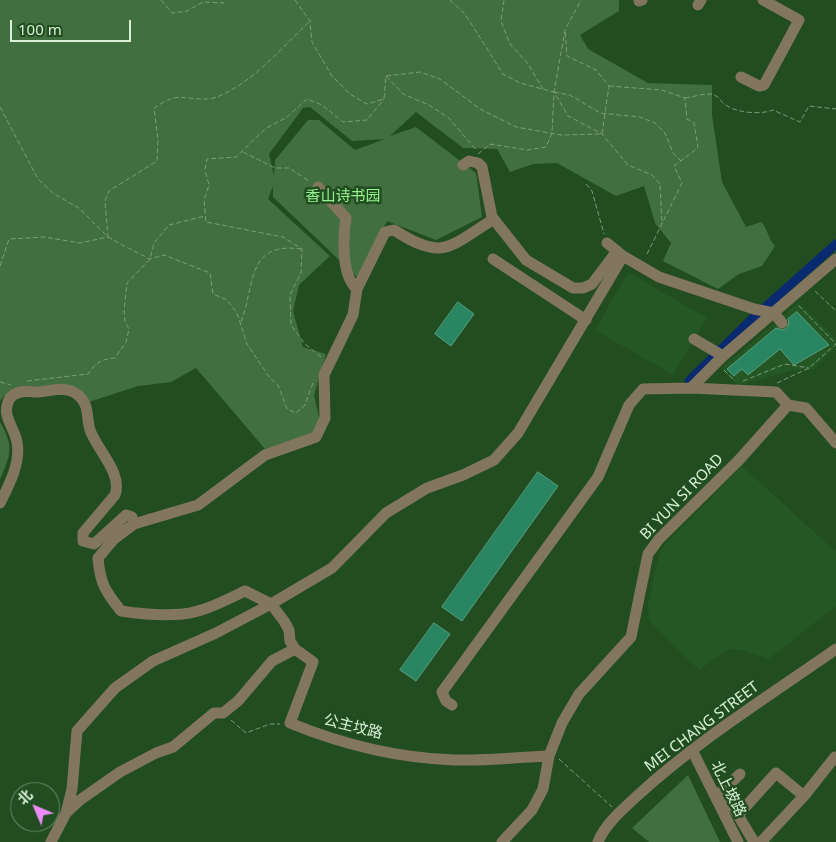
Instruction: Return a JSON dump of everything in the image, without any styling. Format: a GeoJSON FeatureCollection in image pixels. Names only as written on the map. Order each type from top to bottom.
{"type":"FeatureCollection","features":[{"type":"Feature","properties":{"kind":"street"},"geometry":{"type":"LineString","coordinates":[[741,77],[759,86],[764,86],[799,20],[763,0]]}},
{"type":"Feature","properties":{"kind":"street"},"geometry":{"type":"LineString","coordinates":[[463,166],[469,160],[478,157],[494,219],[526,260],[573,288],[582,288],[592,284],[616,250]]}},
{"type":"Feature","properties":{"kind":"street"},"geometry":{"type":"LineString","coordinates":[[318,187],[346,218],[342,243],[351,284],[357,289]]}},
{"type":"Feature","properties":{"kind":"street"},"geometry":{"type":"LineString","coordinates":[[290,723],[313,662],[295,649],[290,641],[289,630],[271,604],[245,591],[216,605],[185,614],[147,614],[121,611],[103,586],[100,578],[98,558],[114,539],[134,524],[198,505],[265,455],[316,437],[325,418],[324,375],[353,315],[357,289],[386,232],[394,230],[415,243],[433,249],[445,249],[494,219]]}},
{"type":"Feature","properties":{"kind":"street"},"geometry":{"type":"LineString","coordinates":[[616,250],[659,277],[771,313],[782,323]]}},
{"type":"Feature","properties":{"kind":"street"},"geometry":{"type":"LineString","coordinates":[[51,842],[66,813],[72,789],[77,731],[115,688],[153,661],[216,633],[271,604],[332,568],[386,513],[427,488],[463,475],[494,460],[518,433],[586,320],[616,250]]}},
{"type":"Feature","properties":{"kind":"street"},"geometry":{"type":"LineString","coordinates":[[493,259],[586,320]]}},
{"type":"Feature","properties":{"kind":"street"},"geometry":{"type":"LineString","coordinates":[[691,388],[719,354],[809,284],[836,260]]}},
{"type":"Feature","properties":{"kind":"street"},"geometry":{"type":"LineString","coordinates":[[694,339],[719,354]]}},
{"type":"Feature","properties":{"kind":"street"},"geometry":{"type":"LineString","coordinates":[[452,705],[446,701],[442,692],[598,476],[628,405],[639,387],[776,392],[788,405],[806,408],[836,442]]}},
{"type":"Feature","properties":{"kind":"street"},"geometry":{"type":"LineString","coordinates":[[0,503],[16,466],[18,455],[17,440],[4,414],[5,406],[11,397],[20,391],[67,389],[79,396],[88,408],[90,430],[114,476],[118,488],[115,496],[83,534],[83,541],[94,544],[126,515],[132,517],[134,524]]}},
{"type":"Feature","properties":{"kind":"street","name":"BI YUN SI ROAD"},"geometry":{"type":"LineString","coordinates":[[502,842],[532,810],[543,789],[550,754],[562,723],[579,694],[631,637],[648,554],[659,539],[739,460],[788,405]]}},
{"type":"Feature","properties":{"kind":"street"},"geometry":{"type":"LineString","coordinates":[[66,813],[80,800],[120,772],[156,753],[173,747],[214,714],[223,713],[238,700],[272,661],[295,649]]}},
{"type":"Feature","properties":{"kind":"street","name":"MEI CHANG STREET"},"geometry":{"type":"LineString","coordinates":[[598,842],[619,813],[692,750],[836,649]]}},
{"type":"Feature","properties":{"kind":"street","name":"公主坟路"},"geometry":{"type":"LineString","coordinates":[[290,723],[326,738],[416,757],[454,760],[550,754]]}},
{"type":"Feature","properties":{"kind":"street","name":"北上坡路"},"geometry":{"type":"LineString","coordinates":[[692,750],[738,842]]}},
{"type":"Feature","properties":{"kind":"street"},"geometry":{"type":"LineString","coordinates":[[761,842],[804,796],[835,757]]}},
{"type":"Feature","properties":{"kind":"street"},"geometry":{"type":"LineString","coordinates":[[738,816],[776,772],[804,796]]}},
{"type":"Feature","properties":{"kind":"street"},"geometry":{"type":"LineString","coordinates":[[740,774],[722,791],[754,842]]}},
{"type":"Feature","properties":{"kind":"path"},"geometry":{"type":"LineString","coordinates":[[161,0],[172,14],[188,11],[203,2],[227,0]]}},
{"type":"Feature","properties":{"kind":"path"},"geometry":{"type":"LineString","coordinates":[[295,0],[310,21],[312,42],[332,76],[350,94],[367,104],[384,99]]}},
{"type":"Feature","properties":{"kind":"path"},"geometry":{"type":"LineString","coordinates":[[450,0],[465,14],[503,74],[520,83],[570,95],[600,113],[640,117],[655,123],[665,133],[673,153],[681,161]]}},
{"type":"Feature","properties":{"kind":"path"},"geometry":{"type":"LineString","coordinates":[[504,0],[501,21],[510,44],[528,64],[543,89]]}},
{"type":"Feature","properties":{"kind":"path"},"geometry":{"type":"LineString","coordinates":[[386,76],[403,94],[429,105],[449,118],[478,157],[490,144],[527,150],[546,147],[552,134],[554,92],[565,30],[581,0]]}},
{"type":"Feature","properties":{"kind":"path"},"geometry":{"type":"LineString","coordinates":[[108,237],[105,201],[109,191],[157,161],[158,140],[154,108],[172,98],[196,100],[216,97],[246,80],[278,54],[310,21]]}},
{"type":"Feature","properties":{"kind":"path"},"geometry":{"type":"LineString","coordinates":[[565,30],[567,56],[596,70],[609,86],[602,134]]}},
{"type":"Feature","properties":{"kind":"path"},"geometry":{"type":"LineString","coordinates":[[386,76],[420,72],[440,79],[480,109],[516,127],[552,134],[602,134]]}},
{"type":"Feature","properties":{"kind":"path"},"geometry":{"type":"LineString","coordinates":[[302,249],[283,237],[206,222],[204,200],[209,185],[205,170],[207,159],[236,157],[265,129],[287,117],[307,100],[322,105],[343,122],[367,120],[384,99],[386,76]]}},
{"type":"Feature","properties":{"kind":"path"},"geometry":{"type":"LineString","coordinates":[[609,86],[662,90],[685,98],[696,98],[706,94],[716,96],[725,105],[733,108],[763,114],[773,110],[800,122],[809,106],[836,109]]}},
{"type":"Feature","properties":{"kind":"path"},"geometry":{"type":"LineString","coordinates":[[554,92],[568,116],[602,134],[628,165],[652,175],[660,184],[662,224]]}},
{"type":"Feature","properties":{"kind":"path"},"geometry":{"type":"LineString","coordinates":[[640,266],[682,183],[674,166],[698,148],[694,122],[687,119],[685,98]]}},
{"type":"Feature","properties":{"kind":"path"},"geometry":{"type":"LineString","coordinates":[[0,107],[38,179],[54,194],[79,208],[108,237],[150,259],[164,255],[210,273],[213,294],[227,300],[240,323],[247,344],[270,378],[278,385],[287,409],[296,413],[305,406],[315,374]]}},
{"type":"Feature","properties":{"kind":"path"},"geometry":{"type":"LineString","coordinates":[[242,151],[275,168],[289,168],[318,187]]}},
{"type":"Feature","properties":{"kind":"path"},"geometry":{"type":"LineString","coordinates":[[586,184],[592,191],[596,212],[616,250]]}},
{"type":"Feature","properties":{"kind":"path"},"geometry":{"type":"LineString","coordinates":[[24,382],[88,374],[94,364],[103,359],[115,358],[126,342],[129,329],[125,322],[124,311],[127,283],[150,259],[154,243],[169,225],[206,215]]}},
{"type":"Feature","properties":{"kind":"path"},"geometry":{"type":"LineString","coordinates":[[0,266],[9,239],[44,237],[80,243],[108,237]]}},
{"type":"Feature","properties":{"kind":"path"},"geometry":{"type":"LineString","coordinates":[[240,323],[246,308],[251,278],[256,264],[267,254],[284,246],[302,249]]}},
{"type":"Feature","properties":{"kind":"path"},"geometry":{"type":"LineString","coordinates":[[302,249],[301,273],[290,295],[291,325],[305,344],[320,355],[321,361]]}},
{"type":"Feature","properties":{"kind":"path"},"geometry":{"type":"LineString","coordinates":[[809,284],[836,312]]}},
{"type":"Feature","properties":{"kind":"path"},"geometry":{"type":"LineString","coordinates":[[776,392],[777,383],[790,375],[809,368],[836,344],[798,304],[792,310]]}},
{"type":"Feature","properties":{"kind":"path"},"geometry":{"type":"LineString","coordinates":[[723,369],[738,383],[785,364],[809,368]]}},
{"type":"Feature","properties":{"kind":"path"},"geometry":{"type":"LineString","coordinates":[[0,382],[8,385],[16,384]]}},
{"type":"Feature","properties":{"kind":"path"},"geometry":{"type":"LineString","coordinates":[[223,713],[246,733],[270,724],[290,723]]}},
{"type":"Feature","properties":{"kind":"path"},"geometry":{"type":"LineString","coordinates":[[550,754],[619,813]]}},
{"type":"Feature","properties":{"kind":"shaded area"},"geometry":{"type":"Polygon","coordinates":[[[628,272],[707,318],[673,375],[595,330],[628,272]]]}},
{"type":"Feature","properties":{"kind":"shaded area"},"geometry":{"type":"Polygon","coordinates":[[[799,302],[836,339],[836,347],[813,370],[793,370],[738,386],[721,369],[799,302]]]}},
{"type":"Feature","properties":{"kind":"shaded area"},"geometry":{"type":"Polygon","coordinates":[[[742,466],[836,552],[836,606],[769,659],[742,650],[729,649],[699,670],[649,621],[648,603],[661,550],[742,466]]]}},
{"type":"Feature","properties":{"kind":"green space","name":"香山诗书园"},"geometry":{"type":"Polygon","coordinates":[[[0,0],[619,0],[619,11],[580,35],[588,49],[648,83],[712,85],[712,115],[722,182],[746,227],[761,222],[775,246],[762,266],[739,274],[718,289],[663,261],[671,243],[655,223],[644,186],[616,196],[557,163],[533,164],[510,172],[497,149],[463,148],[416,112],[390,136],[416,127],[476,173],[482,217],[436,240],[387,221],[358,278],[273,197],[273,186],[268,199],[330,256],[299,285],[293,311],[303,347],[326,354],[314,395],[321,426],[314,435],[265,449],[196,368],[171,382],[138,386],[89,402],[78,390],[36,386],[16,389],[0,401],[0,0]],[[310,107],[303,108],[269,154],[274,176],[275,160],[308,120],[319,120],[355,150],[385,139],[352,141],[310,107]]]}},
{"type":"Feature","properties":{"kind":"green space"},"geometry":{"type":"Polygon","coordinates":[[[0,422],[9,444],[9,457],[0,479],[0,422]]]}},
{"type":"Feature","properties":{"kind":"green space"},"geometry":{"type":"Polygon","coordinates":[[[688,775],[720,842],[649,842],[632,828],[688,775]]]}},
{"type":"Feature","properties":{"kind":"building"},"geometry":{"type":"Polygon","coordinates":[[[458,302],[474,314],[451,346],[435,334],[458,302]]]}},
{"type":"Feature","properties":{"kind":"building"},"geometry":{"type":"Polygon","coordinates":[[[797,312],[829,345],[794,365],[780,349],[748,375],[742,369],[734,376],[727,369],[776,328],[783,330],[787,328],[788,319],[797,312]]]}},
{"type":"Feature","properties":{"kind":"building"},"geometry":{"type":"Polygon","coordinates":[[[538,472],[558,486],[462,621],[442,607],[538,472]]]}},
{"type":"Feature","properties":{"kind":"building"},"geometry":{"type":"Polygon","coordinates":[[[434,623],[450,634],[416,681],[400,670],[434,623]]]}},
{"type":"Feature","properties":{"kind":"waterway"},"geometry":{"type":"LineString","coordinates":[[689,381],[753,318],[836,244]]}}]}
